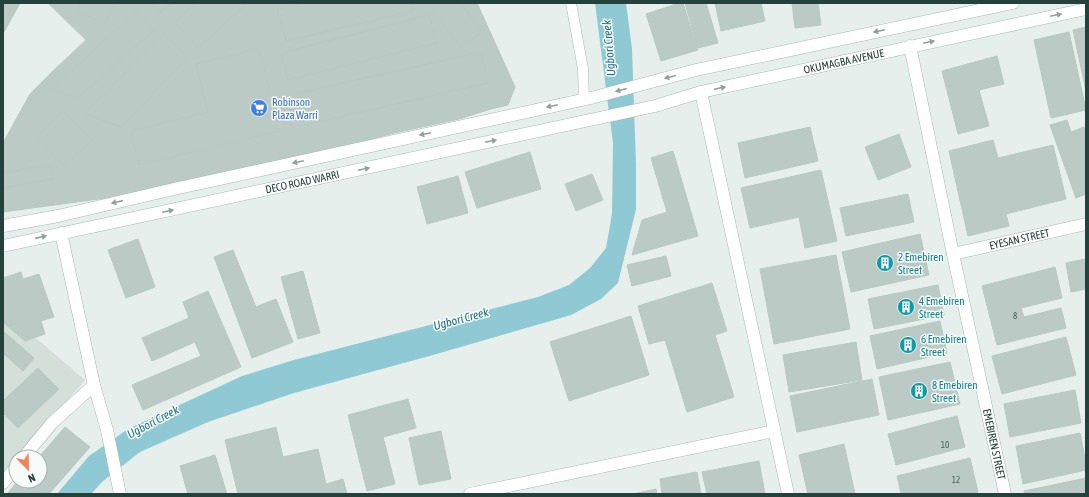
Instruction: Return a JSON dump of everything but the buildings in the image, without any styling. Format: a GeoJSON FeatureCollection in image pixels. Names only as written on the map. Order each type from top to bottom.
{"type":"FeatureCollection","features":[{"type":"Feature","properties":{"kind":"main road","name":"OKUMAGBA AVENUE"},"geometry":{"type":"LineString","coordinates":[[587,99],[696,70],[1013,3]]}},
{"type":"Feature","properties":{"kind":"main road","name":"OKUMAGBA AVENUE"},"geometry":{"type":"LineString","coordinates":[[602,117],[656,106],[701,92],[1086,9]]}},
{"type":"Feature","properties":{"kind":"main road","name":"EMEBIREN STREET"},"geometry":{"type":"LineString","coordinates":[[910,46],[1005,494]]}},
{"type":"Feature","properties":{"kind":"main road"},"geometry":{"type":"LineString","coordinates":[[701,92],[788,494]]}},
{"type":"Feature","properties":{"kind":"main road","name":"DECO ROAD WARRI"},"geometry":{"type":"LineString","coordinates":[[3,226],[58,216],[587,99]]}},
{"type":"Feature","properties":{"kind":"main road","name":"DECO ROAD WARRI"},"geometry":{"type":"LineString","coordinates":[[3,246],[602,117]]}},
{"type":"Feature","properties":{"kind":"main road","name":"EYESAN STREET"},"geometry":{"type":"LineString","coordinates":[[953,254],[1086,224]]}},
{"type":"Feature","properties":{"kind":"main road"},"geometry":{"type":"LineString","coordinates":[[61,233],[94,385],[107,430],[120,492]]}},
{"type":"Feature","properties":{"kind":"main road"},"geometry":{"type":"LineString","coordinates":[[30,449],[52,422],[94,385]]}},
{"type":"Feature","properties":{"kind":"main road"},"geometry":{"type":"LineString","coordinates":[[471,494],[774,431]]}},
{"type":"Feature","properties":{"kind":"lane"},"geometry":{"type":"LineString","coordinates":[[571,3],[584,69],[587,99]]}},
{"type":"Feature","properties":{"kind":"shaded area"},"geometry":{"type":"Polygon","coordinates":[[[3,310],[85,380],[26,449],[8,449],[8,469],[3,475],[3,310]]]}},
{"type":"Feature","properties":{"kind":"water","name":"Ugbori Creek"},"geometry":{"type":"Polygon","coordinates":[[[595,3],[626,3],[632,49],[636,164],[636,209],[618,283],[601,299],[571,315],[294,393],[208,422],[140,452],[103,481],[91,494],[57,494],[89,456],[128,429],[242,376],[294,360],[538,297],[569,285],[590,268],[606,248],[612,214],[613,143],[595,3]]]}},
{"type":"Feature","properties":{"kind":"place","name":"Robinson Plaza Warri"},"geometry":{"type":"Point","coordinates":[259,108]}},
{"type":"Feature","properties":{"kind":"place","name":"2 Emebiren Street"},"geometry":{"type":"Point","coordinates":[885,263]}},
{"type":"Feature","properties":{"kind":"place","name":"4 Emebiren Street"},"geometry":{"type":"Point","coordinates":[906,307]}},
{"type":"Feature","properties":{"kind":"place","name":"6 Emebiren Street"},"geometry":{"type":"Point","coordinates":[908,345]}},
{"type":"Feature","properties":{"kind":"place","name":"8 Emebiren Street"},"geometry":{"type":"Point","coordinates":[919,391]}}]}
